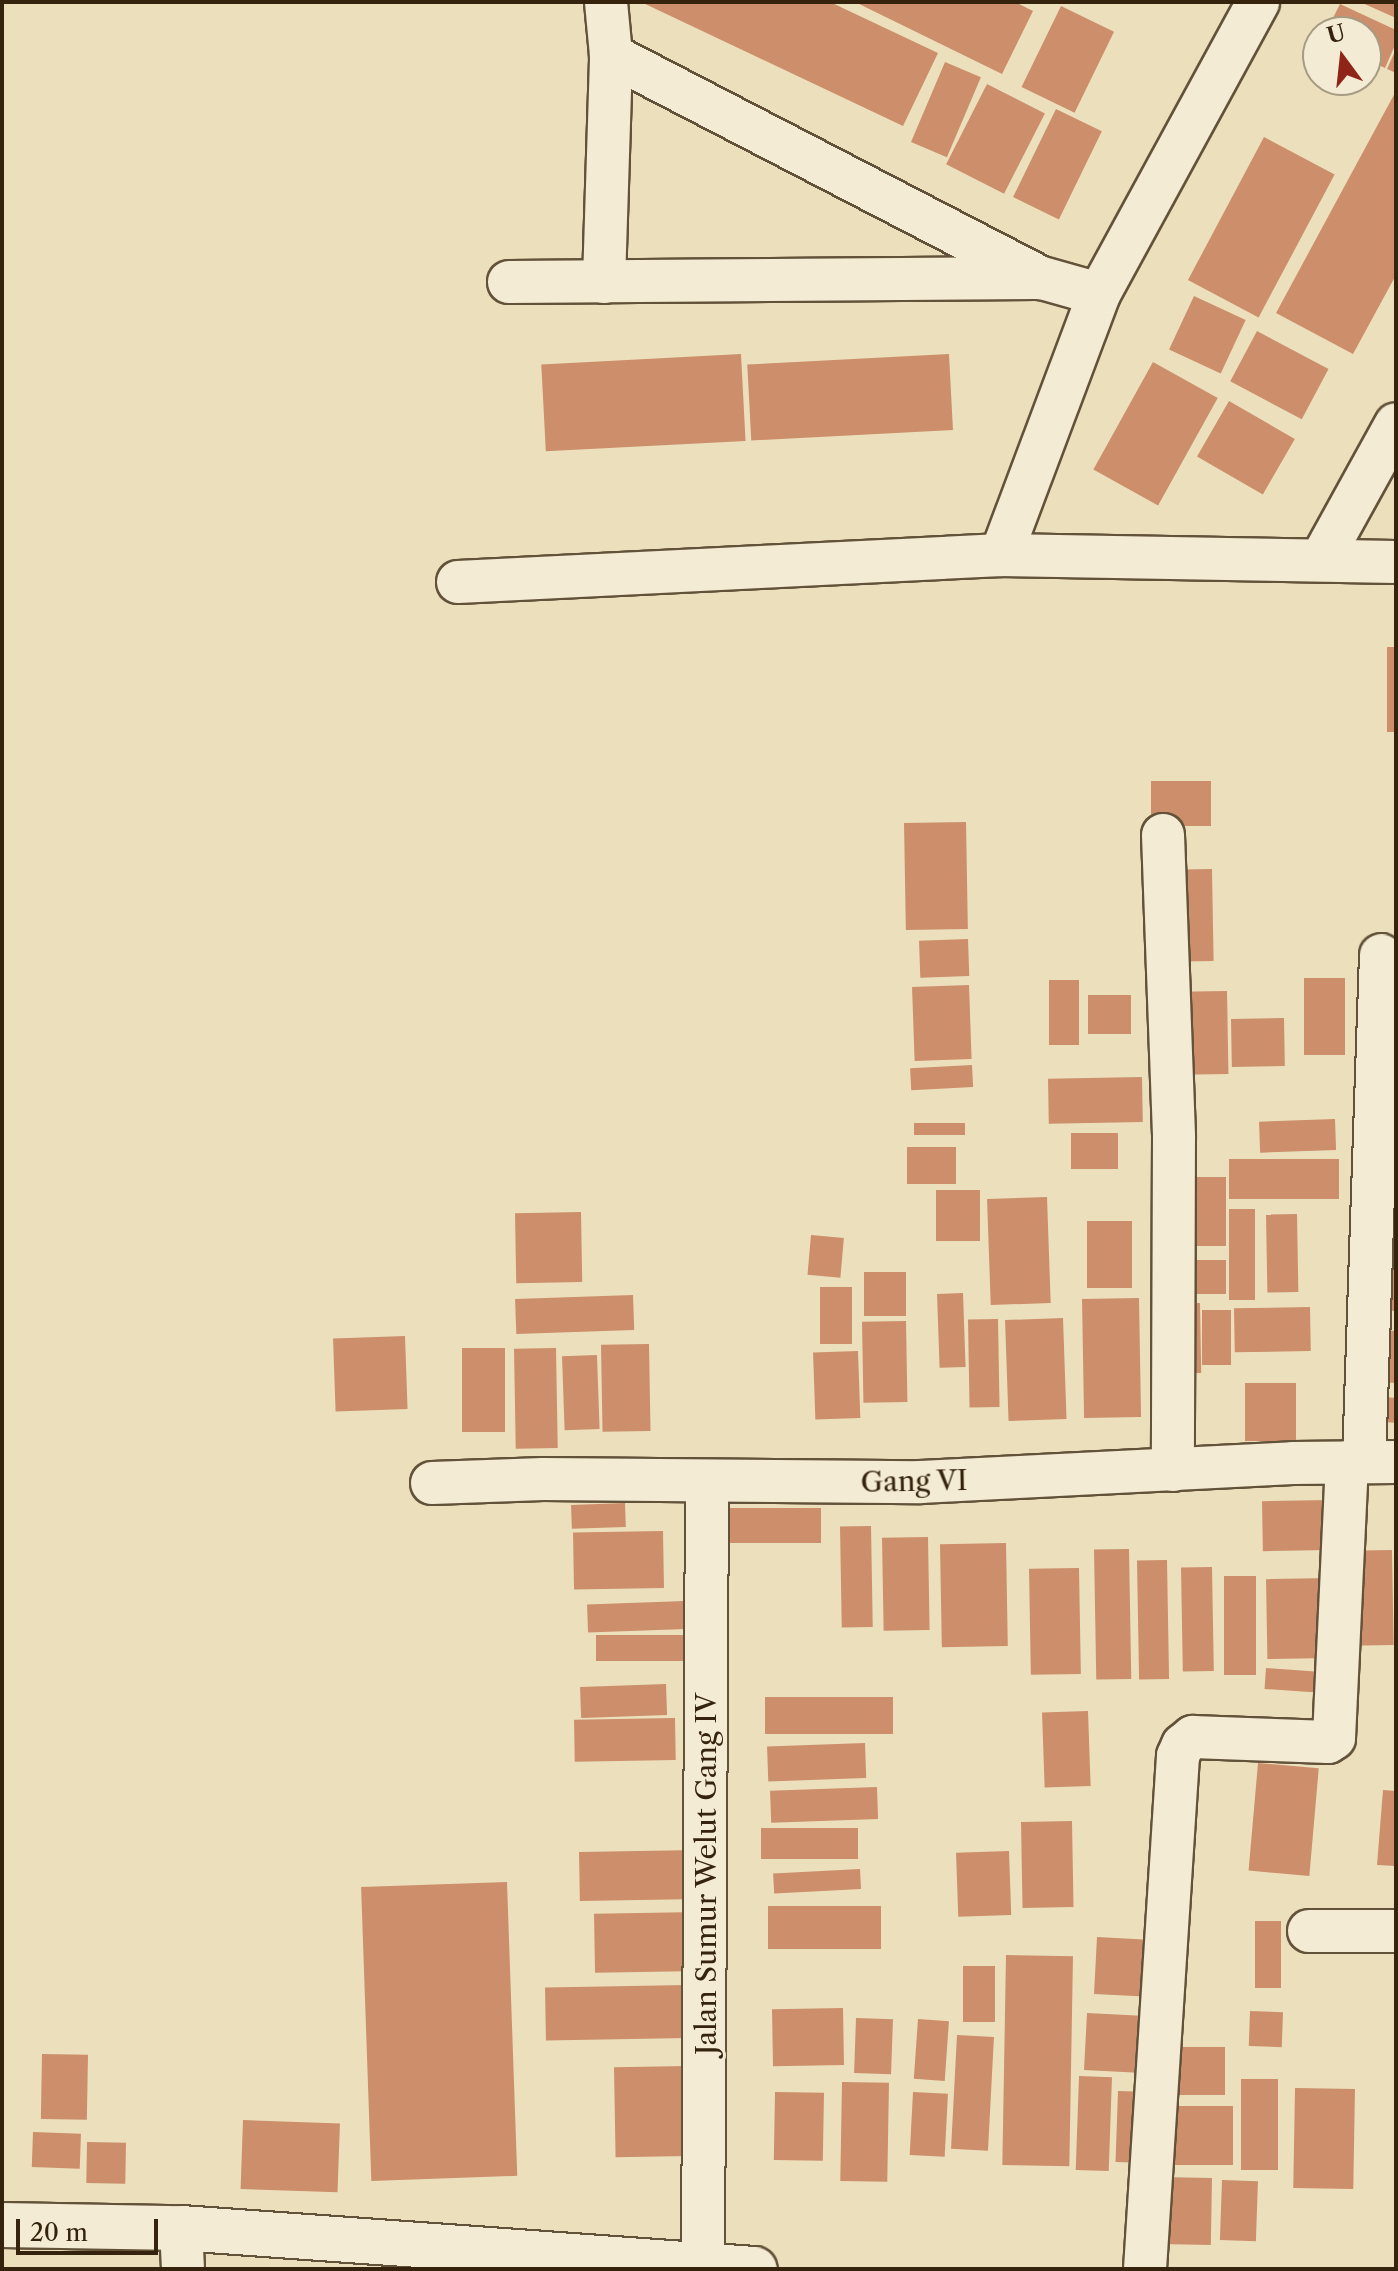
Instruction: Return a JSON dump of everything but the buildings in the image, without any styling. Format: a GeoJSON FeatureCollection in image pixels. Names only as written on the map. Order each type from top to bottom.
{"type":"FeatureCollection","features":[{"type":"Feature","properties":{"kind":"street"},"geometry":{"type":"LineString","coordinates":[[604,282],[611,55],[606,2]]}},
{"type":"Feature","properties":{"kind":"street"},"geometry":{"type":"LineString","coordinates":[[1001,555],[1099,294],[1245,6]]}},
{"type":"Feature","properties":{"kind":"street"},"geometry":{"type":"LineString","coordinates":[[611,55],[1042,278],[1099,294]]}},
{"type":"Feature","properties":{"kind":"street"},"geometry":{"type":"LineString","coordinates":[[509,282],[1042,278]]}},
{"type":"Feature","properties":{"kind":"street"},"geometry":{"type":"LineString","coordinates":[[1321,560],[1396,424]]}},
{"type":"Feature","properties":{"kind":"street"},"geometry":{"type":"LineString","coordinates":[[458,582],[1001,555],[1396,562]]}},
{"type":"Feature","properties":{"kind":"street"},"geometry":{"type":"LineString","coordinates":[[1163,835],[1174,1138],[1173,1470]]}},
{"type":"Feature","properties":{"kind":"street"},"geometry":{"type":"LineString","coordinates":[[1145,2269],[1178,1756],[1183,1745],[1193,1737],[1328,1742],[1334,1738],[1369,1462],[1381,955]]}},
{"type":"Feature","properties":{"kind":"street","name":"Gang VI"},"geometry":{"type":"LineString","coordinates":[[432,1483],[543,1479],[920,1482],[1369,1462]]}},
{"type":"Feature","properties":{"kind":"street","name":"Jalan Sumur Welut Gang IV"},"geometry":{"type":"LineString","coordinates":[[703,2268],[707,1481]]}},
{"type":"Feature","properties":{"kind":"street"},"geometry":{"type":"LineString","coordinates":[[1309,1931],[1396,1931]]}},
{"type":"Feature","properties":{"kind":"street"},"geometry":{"type":"LineString","coordinates":[[2,2225],[182,2248],[755,2269]]}}]}
